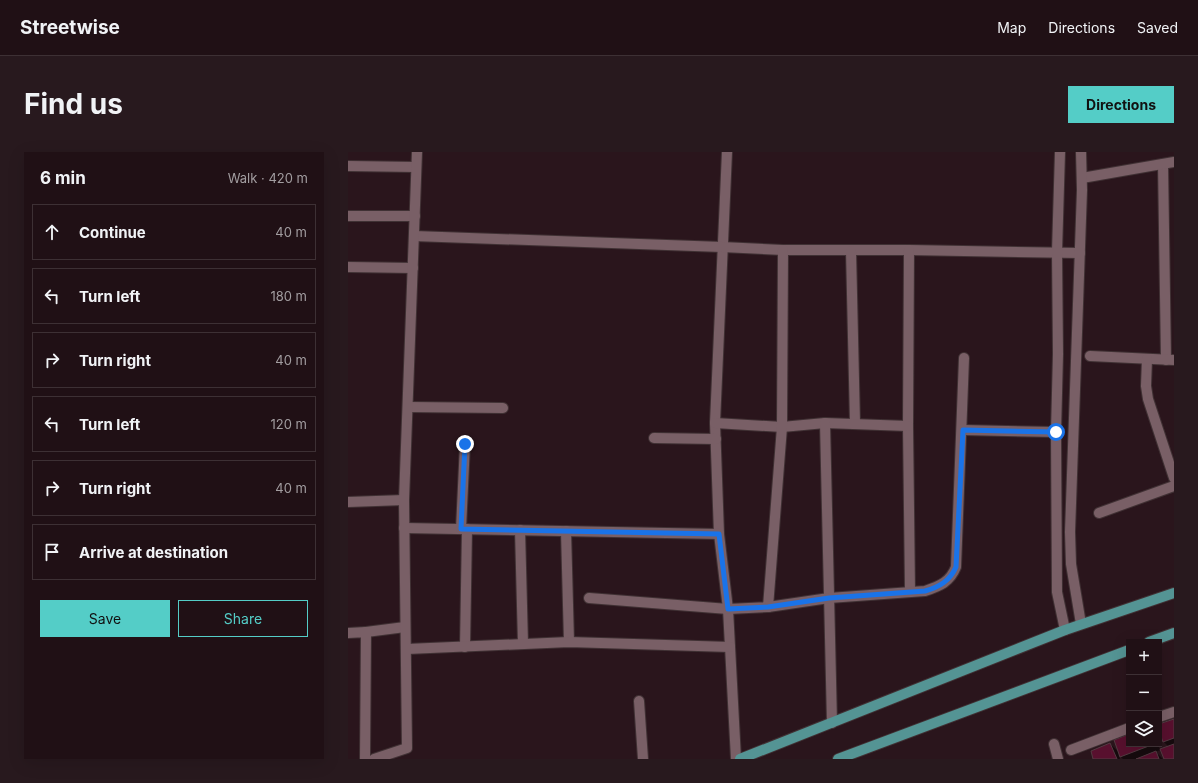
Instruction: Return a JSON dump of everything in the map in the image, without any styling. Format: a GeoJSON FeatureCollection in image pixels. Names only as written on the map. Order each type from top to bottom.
{"type":"FeatureCollection","features":[{"type":"Feature","properties":{"kind":"main road"},"geometry":{"type":"LineString","coordinates":[[740,759],[1065,630],[1174,593]]}},
{"type":"Feature","properties":{"kind":"main road"},"geometry":{"type":"LineString","coordinates":[[1157,639],[1174,633]]}},
{"type":"Feature","properties":{"kind":"main road"},"geometry":{"type":"LineString","coordinates":[[838,759],[851,757],[1126,651]]}},
{"type":"Feature","properties":{"kind":"street"},"geometry":{"type":"LineString","coordinates":[[374,759],[407,748],[404,500],[417,152]]}},
{"type":"Feature","properties":{"kind":"street"},"geometry":{"type":"LineString","coordinates":[[727,152],[722,247],[716,439],[719,534],[728,609],[736,759]]}},
{"type":"Feature","properties":{"kind":"street"},"geometry":{"type":"LineString","coordinates":[[1060,152],[1057,252],[1057,592],[1065,630]]}},
{"type":"Feature","properties":{"kind":"street"},"geometry":{"type":"LineString","coordinates":[[1081,152],[1082,178],[1080,253],[1070,532],[1071,564],[1081,624]]}},
{"type":"Feature","properties":{"kind":"street"},"geometry":{"type":"LineString","coordinates":[[1082,178],[1174,162]]}},
{"type":"Feature","properties":{"kind":"street"},"geometry":{"type":"LineString","coordinates":[[1090,356],[1170,360],[1163,164]]}},
{"type":"Feature","properties":{"kind":"street"},"geometry":{"type":"LineString","coordinates":[[348,166],[416,167]]}},
{"type":"Feature","properties":{"kind":"street"},"geometry":{"type":"LineString","coordinates":[[348,216],[414,216]]}},
{"type":"Feature","properties":{"kind":"street"},"geometry":{"type":"LineString","coordinates":[[414,236],[783,250],[910,250],[1080,253]]}},
{"type":"Feature","properties":{"kind":"street"},"geometry":{"type":"LineString","coordinates":[[768,607],[782,427],[783,250]]}},
{"type":"Feature","properties":{"kind":"street"},"geometry":{"type":"LineString","coordinates":[[910,250],[908,426],[910,592]]}},
{"type":"Feature","properties":{"kind":"street"},"geometry":{"type":"LineString","coordinates":[[851,251],[855,423]]}},
{"type":"Feature","properties":{"kind":"street"},"geometry":{"type":"LineString","coordinates":[[348,267],[412,268]]}},
{"type":"Feature","properties":{"kind":"street"},"geometry":{"type":"LineString","coordinates":[[589,598],[728,609],[768,607],[829,598],[925,591],[938,587],[952,577],[956,567],[963,430],[964,358]]}},
{"type":"Feature","properties":{"kind":"street"},"geometry":{"type":"LineString","coordinates":[[1147,359],[1146,386],[1148,399],[1174,478]]}},
{"type":"Feature","properties":{"kind":"street"},"geometry":{"type":"LineString","coordinates":[[408,407],[503,408]]}},
{"type":"Feature","properties":{"kind":"street"},"geometry":{"type":"LineString","coordinates":[[716,423],[782,427],[825,423],[908,426]]}},
{"type":"Feature","properties":{"kind":"street"},"geometry":{"type":"LineString","coordinates":[[825,423],[832,723]]}},
{"type":"Feature","properties":{"kind":"street"},"geometry":{"type":"LineString","coordinates":[[963,430],[1056,432]]}},
{"type":"Feature","properties":{"kind":"street"},"geometry":{"type":"LineString","coordinates":[[654,438],[716,439]]}},
{"type":"Feature","properties":{"kind":"street"},"geometry":{"type":"LineString","coordinates":[[465,444],[465,647]]}},
{"type":"Feature","properties":{"kind":"street"},"geometry":{"type":"LineString","coordinates":[[1099,514],[1174,486]]}},
{"type":"Feature","properties":{"kind":"street"},"geometry":{"type":"LineString","coordinates":[[348,502],[404,500]]}},
{"type":"Feature","properties":{"kind":"street"},"geometry":{"type":"LineString","coordinates":[[404,528],[719,534]]}},
{"type":"Feature","properties":{"kind":"street"},"geometry":{"type":"LineString","coordinates":[[520,530],[523,644]]}},
{"type":"Feature","properties":{"kind":"street"},"geometry":{"type":"LineString","coordinates":[[566,531],[568,642]]}},
{"type":"Feature","properties":{"kind":"street"},"geometry":{"type":"LineString","coordinates":[[348,633],[406,628]]}},
{"type":"Feature","properties":{"kind":"street"},"geometry":{"type":"LineString","coordinates":[[365,759],[366,632]]}},
{"type":"Feature","properties":{"kind":"street"},"geometry":{"type":"LineString","coordinates":[[407,649],[568,642],[730,647]]}},
{"type":"Feature","properties":{"kind":"street"},"geometry":{"type":"LineString","coordinates":[[639,701],[643,759]]}},
{"type":"Feature","properties":{"kind":"street"},"geometry":{"type":"LineString","coordinates":[[1162,716],[1174,712]]}},
{"type":"Feature","properties":{"kind":"street"},"geometry":{"type":"LineString","coordinates":[[1071,750],[1126,729]]}},
{"type":"Feature","properties":{"kind":"street"},"geometry":{"type":"LineString","coordinates":[[1054,744],[1058,759]]}},
{"type":"Feature","properties":{"kind":"building"},"geometry":{"type":"Polygon","coordinates":[[[1174,719],[1174,738],[1163,742],[1162,723],[1174,719]]]}},
{"type":"Feature","properties":{"kind":"building"},"geometry":{"type":"Polygon","coordinates":[[[1126,735],[1126,747],[1146,747],[1120,757],[1114,740],[1126,735]]]}},
{"type":"Feature","properties":{"kind":"building"},"geometry":{"type":"Polygon","coordinates":[[[1110,743],[1117,759],[1093,759],[1091,751],[1110,743]]]}},
{"type":"Feature","properties":{"kind":"building"},"geometry":{"type":"Polygon","coordinates":[[[1174,744],[1174,759],[1164,759],[1160,749],[1174,744]]]}},
{"type":"Feature","properties":{"kind":"building"},"geometry":{"type":"Polygon","coordinates":[[[1156,751],[1159,759],[1136,759],[1156,751]]]}},
{"type":"Feature","properties":{"kind":"route"},"geometry":{"type":"LineString","coordinates":[[465,444],[461,529],[719,534],[728,609],[768,607],[829,598],[925,591],[938,587],[952,577],[956,567],[963,430],[1056,432]]}}]}
